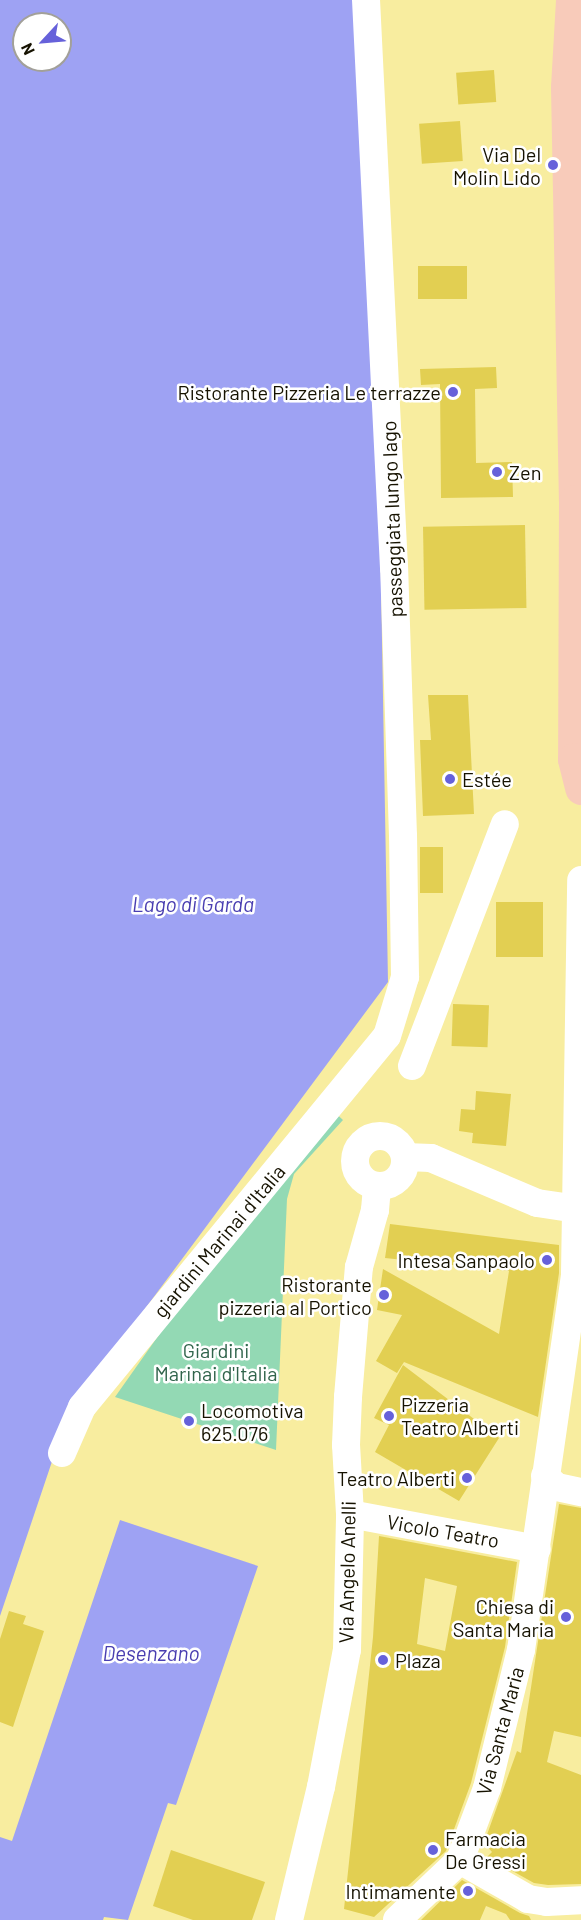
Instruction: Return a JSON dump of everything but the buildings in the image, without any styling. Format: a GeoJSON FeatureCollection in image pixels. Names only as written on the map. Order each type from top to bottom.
{"type":"FeatureCollection","features":[{"type":"Feature","properties":{"kind":"main road"},"geometry":{"type":"LineString","coordinates":[[572,0],[578,713],[574,759],[581,788]]}},
{"type":"Feature","properties":{"kind":"street","name":"passeggiata lungo lago"},"geometry":{"type":"LineString","coordinates":[[366,0],[394,556],[404,836],[405,977],[387,1036]]}},
{"type":"Feature","properties":{"kind":"street"},"geometry":{"type":"LineString","coordinates":[[387,1036],[415,1057],[505,824]]}},
{"type":"Feature","properties":{"kind":"street","name":"Via Santa Maria"},"geometry":{"type":"LineString","coordinates":[[397,1920],[460,1860],[487,1788],[521,1650],[537,1549],[545,1476],[578,1274],[581,880]]}},
{"type":"Feature","properties":{"kind":"street","name":"giardini Marinai d'Italia"},"geometry":{"type":"LineString","coordinates":[[62,1453],[82,1407],[387,1036]]}},
{"type":"Feature","properties":{"kind":"street"},"geometry":{"type":"LineString","coordinates":[[370,1138],[389,1138],[399,1145],[405,1157],[404,1170],[396,1180],[377,1186],[365,1181],[357,1170],[356,1157],[361,1146],[370,1138]]}},
{"type":"Feature","properties":{"kind":"street"},"geometry":{"type":"LineString","coordinates":[[405,1157],[431,1158],[537,1203],[577,1209]]}},
{"type":"Feature","properties":{"kind":"street","name":"Via Angelo Anelli"},"geometry":{"type":"LineString","coordinates":[[289,1920],[321,1787],[347,1650],[350,1514],[346,1444],[352,1337],[359,1267],[375,1210],[377,1186]]}},
{"type":"Feature","properties":{"kind":"street"},"geometry":{"type":"LineString","coordinates":[[545,1476],[557,1487],[581,1492]]}},
{"type":"Feature","properties":{"kind":"street","name":"Vicolo Teatro"},"geometry":{"type":"LineString","coordinates":[[350,1514],[537,1549]]}},
{"type":"Feature","properties":{"kind":"street"},"geometry":{"type":"LineString","coordinates":[[460,1860],[501,1884],[533,1909],[547,1902],[581,1899]]}},
{"type":"Feature","properties":{"kind":"green space","name":"Giardini Marinai d'Italia"},"geometry":{"type":"Polygon","coordinates":[[[331,1109],[343,1120],[294,1174],[287,1199],[276,1450],[115,1397],[226,1240],[331,1109]]]}},
{"type":"Feature","properties":{"kind":"water","name":"Lago di Garda"},"geometry":{"type":"Polygon","coordinates":[[[0,0],[364,0],[374,184],[388,982],[69,1411],[0,1616],[0,0]]]}},
{"type":"Feature","properties":{"kind":"water","name":"Desenzano"},"geometry":{"type":"Polygon","coordinates":[[[120,1520],[258,1566],[176,1805],[168,1803],[128,1920],[104,1917],[103,1920],[0,1920],[0,1837],[12,1841],[120,1520]]]}},
{"type":"Feature","properties":{"kind":"place","name":"Via Del Molin Lido"},"geometry":{"type":"Point","coordinates":[553,165]}},
{"type":"Feature","properties":{"kind":"place","name":"Ristorante Pizzeria Le terrazze"},"geometry":{"type":"Point","coordinates":[453,392]}},
{"type":"Feature","properties":{"kind":"place","name":"Zen"},"geometry":{"type":"Point","coordinates":[497,472]}},
{"type":"Feature","properties":{"kind":"place","name":"Estée"},"geometry":{"type":"Point","coordinates":[450,779]}},
{"type":"Feature","properties":{"kind":"place","name":"Intesa Sanpaolo"},"geometry":{"type":"Point","coordinates":[547,1260]}},
{"type":"Feature","properties":{"kind":"place","name":"Ristorante pizzeria al Portico"},"geometry":{"type":"Point","coordinates":[384,1295]}},
{"type":"Feature","properties":{"kind":"place","name":"Pizzeria Teatro Alberti"},"geometry":{"type":"Point","coordinates":[389,1416]}},
{"type":"Feature","properties":{"kind":"place","name":"Locomotiva 625.076"},"geometry":{"type":"Point","coordinates":[189,1421]}},
{"type":"Feature","properties":{"kind":"place","name":"Teatro Alberti"},"geometry":{"type":"Point","coordinates":[467,1478]}},
{"type":"Feature","properties":{"kind":"place","name":"Chiesa di Santa Maria"},"geometry":{"type":"Point","coordinates":[566,1617]}},
{"type":"Feature","properties":{"kind":"place","name":"Plaza"},"geometry":{"type":"Point","coordinates":[383,1660]}},
{"type":"Feature","properties":{"kind":"place","name":"Farmacia De Gressi"},"geometry":{"type":"Point","coordinates":[433,1850]}},
{"type":"Feature","properties":{"kind":"place","name":"Intimamente"},"geometry":{"type":"Point","coordinates":[468,1891]}}]}
